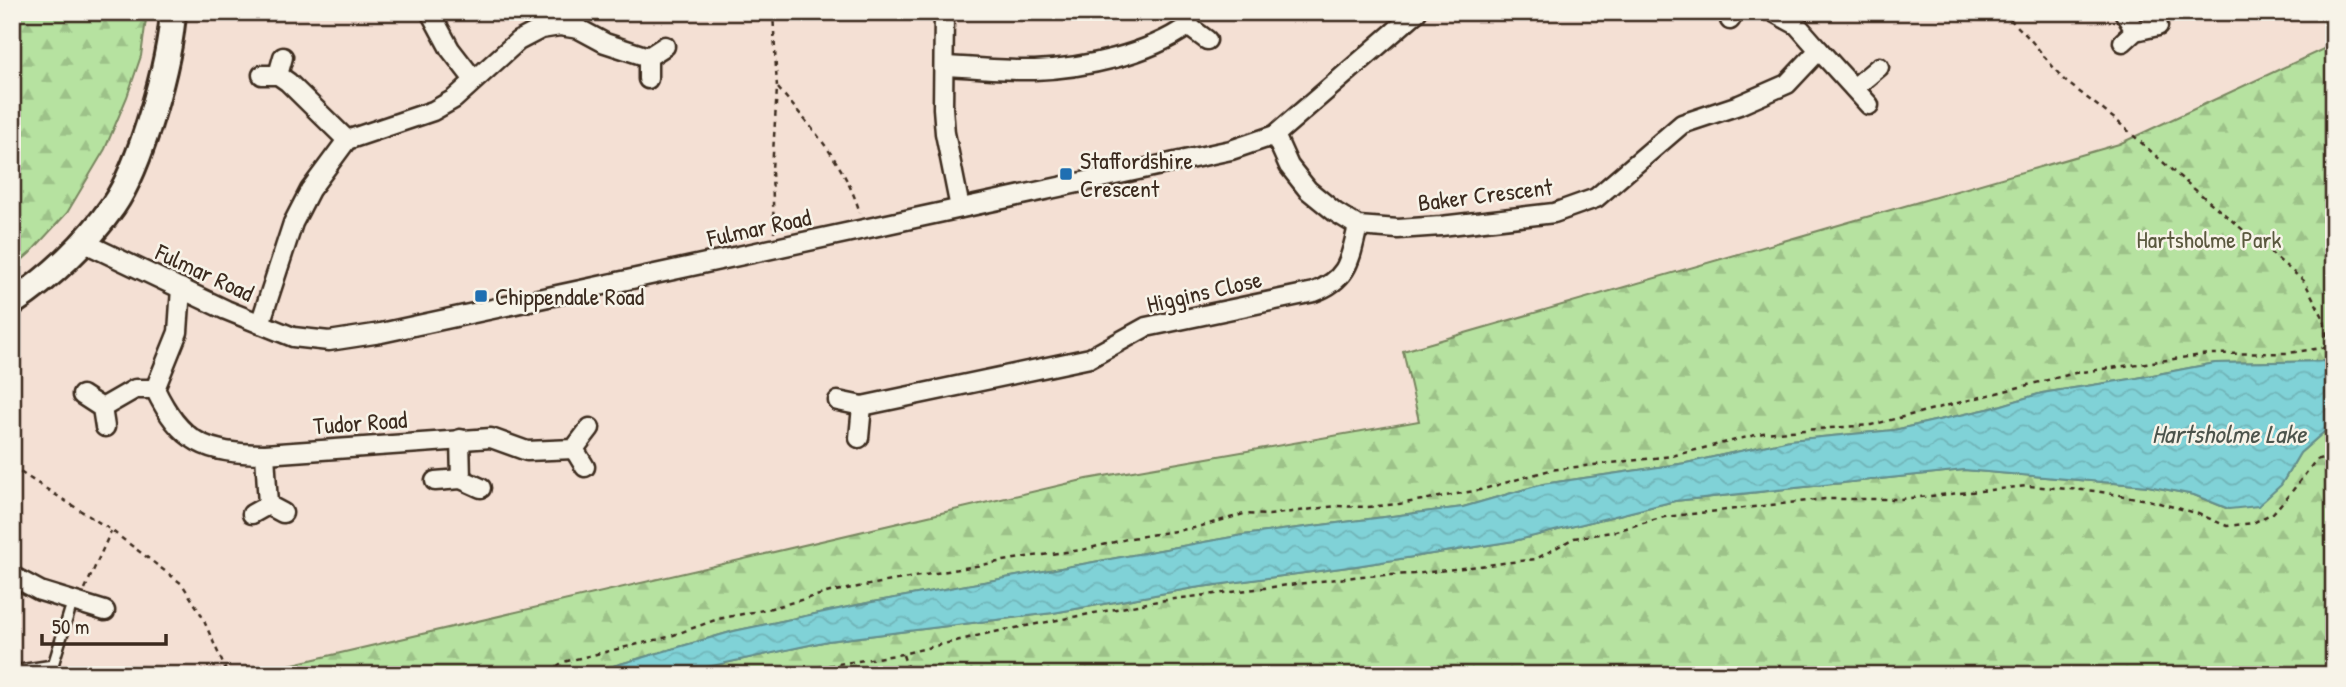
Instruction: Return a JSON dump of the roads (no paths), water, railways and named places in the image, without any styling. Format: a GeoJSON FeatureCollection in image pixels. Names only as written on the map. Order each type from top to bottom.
{"type":"FeatureCollection","features":[{"type":"Feature","properties":{"kind":"street"},"geometry":{"type":"LineString","coordinates":[[12,303],[59,266],[114,205],[138,157],[161,78],[173,12]]}},
{"type":"Feature","properties":{"kind":"street"},"geometry":{"type":"LineString","coordinates":[[430,12],[450,49],[474,80]]}},
{"type":"Feature","properties":{"kind":"street"},"geometry":{"type":"LineString","coordinates":[[944,12],[945,133],[960,208]]}},
{"type":"Feature","properties":{"kind":"street","name":"Fulmar Road"},"geometry":{"type":"LineString","coordinates":[[83,242],[260,324],[293,337],[329,341],[408,327],[1231,150],[1275,135],[1417,12]]}},
{"type":"Feature","properties":{"kind":"street"},"geometry":{"type":"LineString","coordinates":[[1773,12],[1797,25],[1869,106]]}},
{"type":"Feature","properties":{"kind":"street"},"geometry":{"type":"LineString","coordinates":[[2124,12],[2129,37],[2158,26]]}},
{"type":"Feature","properties":{"kind":"street"},"geometry":{"type":"LineString","coordinates":[[944,66],[1035,70],[1075,65],[1150,48],[1170,39],[1190,19],[1207,40]]}},
{"type":"Feature","properties":{"kind":"street"},"geometry":{"type":"LineString","coordinates":[[260,324],[293,223],[310,190],[347,139],[433,111],[454,99],[518,41],[541,29],[580,21],[605,43],[648,57]]}},
{"type":"Feature","properties":{"kind":"street"},"geometry":{"type":"LineString","coordinates":[[648,57],[665,46]]}},
{"type":"Feature","properties":{"kind":"street","name":"Baker Crescent"},"geometry":{"type":"LineString","coordinates":[[1275,135],[1289,166],[1308,190],[1358,226],[1398,229],[1554,213],[1596,198],[1682,124],[1739,105],[1787,84],[1819,50]]}},
{"type":"Feature","properties":{"kind":"street"},"geometry":{"type":"LineString","coordinates":[[283,57],[270,75],[288,82],[347,139]]}},
{"type":"Feature","properties":{"kind":"street"},"geometry":{"type":"LineString","coordinates":[[648,57],[648,79]]}},
{"type":"Feature","properties":{"kind":"street"},"geometry":{"type":"LineString","coordinates":[[1854,88],[1879,67]]}},
{"type":"Feature","properties":{"kind":"street","name":"Higgins Close"},"geometry":{"type":"LineString","coordinates":[[838,401],[862,406],[1090,358],[1146,327],[1314,292],[1331,285],[1343,274],[1358,226]]}},
{"type":"Feature","properties":{"kind":"street"},"geometry":{"type":"LineString","coordinates":[[102,408],[135,389],[155,389],[178,332],[181,288]]}},
{"type":"Feature","properties":{"kind":"street","name":"Tudor Road"},"geometry":{"type":"LineString","coordinates":[[155,389],[166,413],[181,431],[202,446],[238,454],[491,438],[527,451],[574,449]]}},
{"type":"Feature","properties":{"kind":"street"},"geometry":{"type":"LineString","coordinates":[[82,395],[102,408],[105,427]]}},
{"type":"Feature","properties":{"kind":"street"},"geometry":{"type":"LineString","coordinates":[[859,438],[862,406]]}},
{"type":"Feature","properties":{"kind":"street"},"geometry":{"type":"LineString","coordinates":[[585,467],[574,449],[590,428]]}},
{"type":"Feature","properties":{"kind":"street"},"geometry":{"type":"LineString","coordinates":[[460,439],[461,479]]}},
{"type":"Feature","properties":{"kind":"street"},"geometry":{"type":"LineString","coordinates":[[252,514],[276,509],[265,454]]}},
{"type":"Feature","properties":{"kind":"street"},"geometry":{"type":"LineString","coordinates":[[435,481],[461,479],[481,488]]}},
{"type":"Feature","properties":{"kind":"street"},"geometry":{"type":"LineString","coordinates":[[12,576],[40,591],[105,611]]}},
{"type":"Feature","properties":{"kind":"lane"},"geometry":{"type":"LineString","coordinates":[[13,671],[52,664],[76,601]]}},
{"type":"Feature","properties":{"kind":"water","name":"Hartsholme Lake"},"geometry":{"type":"Polygon","coordinates":[[[2334,361],[2334,430],[2324,432],[2300,453],[2281,485],[2258,506],[2229,509],[2194,495],[2148,486],[1964,470],[1675,501],[1514,541],[1194,588],[1053,613],[828,641],[670,675],[582,675],[734,631],[867,603],[1243,535],[1463,507],[1543,484],[1686,463],[1790,440],[1894,430],[1992,408],[2042,393],[2215,363],[2334,361]]]}},
{"type":"Feature","properties":{"kind":"place","name":"Staffordshire Crescent"},"geometry":{"type":"Point","coordinates":[1066,174]}},
{"type":"Feature","properties":{"kind":"place","name":"Chippendale Road"},"geometry":{"type":"Point","coordinates":[481,296]}},
{"type":"Feature","properties":{"kind":"park label","name":"Hartsholme Park"},"geometry":{"type":"Point","coordinates":[2209,239]}}]}
